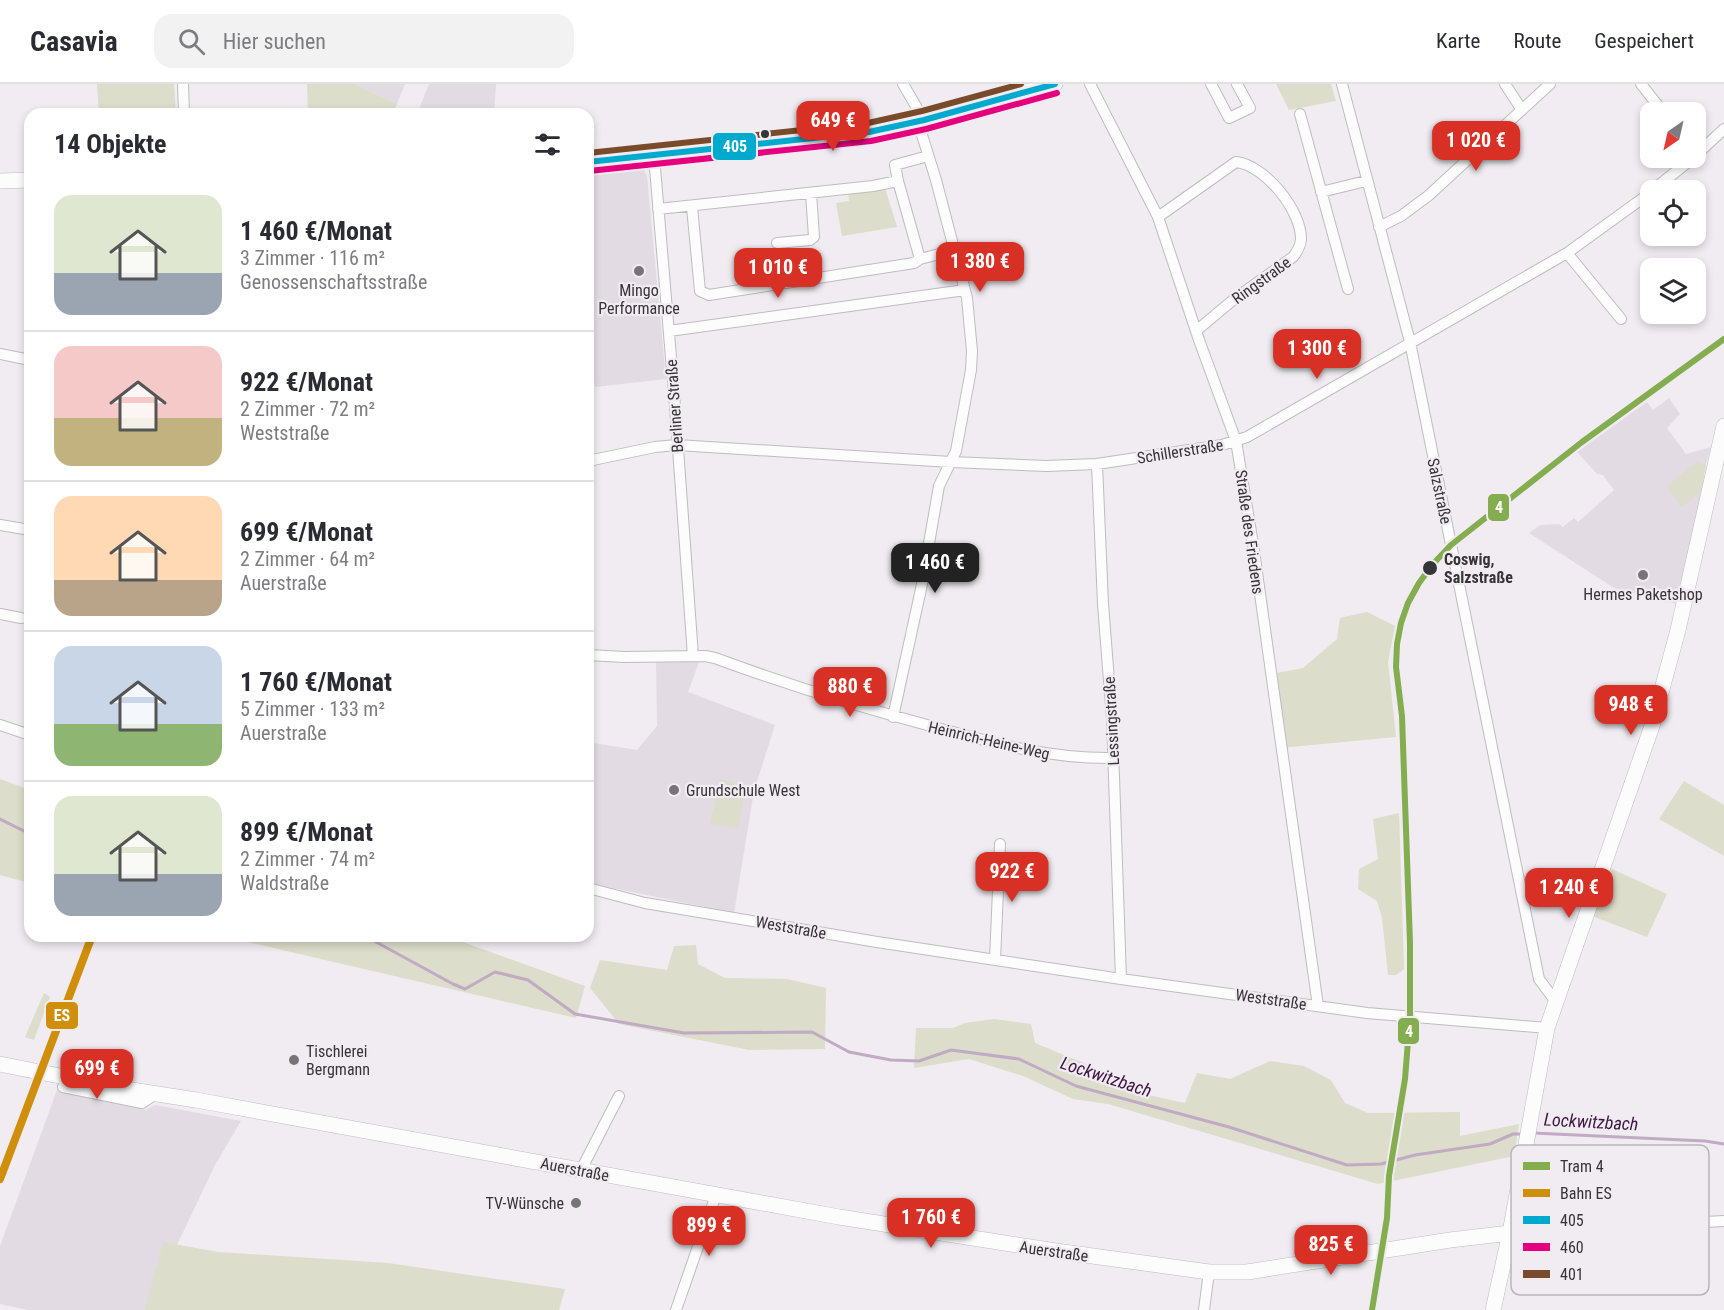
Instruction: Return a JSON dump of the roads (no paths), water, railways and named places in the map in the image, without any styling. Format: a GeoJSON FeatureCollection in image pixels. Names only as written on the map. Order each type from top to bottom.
{"type":"FeatureCollection","features":[{"type":"Feature","properties":{"kind":"street"},"geometry":{"type":"LineString","coordinates":[[183,84],[184,108]]}},
{"type":"Feature","properties":{"kind":"street"},"geometry":{"type":"LineString","coordinates":[[893,717],[921,590],[939,486],[956,451],[972,361],[971,328],[964,290],[922,135],[924,120],[903,84]]}},
{"type":"Feature","properties":{"kind":"street"},"geometry":{"type":"LineString","coordinates":[[594,161],[869,132],[924,120],[1055,84]]}},
{"type":"Feature","properties":{"kind":"street","name":"Straße des Friedens"},"geometry":{"type":"LineString","coordinates":[[1090,84],[1158,217],[1236,441],[1253,544],[1318,1006]]}},
{"type":"Feature","properties":{"kind":"street"},"geometry":{"type":"LineString","coordinates":[[1211,84],[1229,118],[1250,108],[1237,84]]}},
{"type":"Feature","properties":{"kind":"street","name":"Salzstraße"},"geometry":{"type":"LineString","coordinates":[[1342,84],[1410,342],[1539,979],[1556,1002]]}},
{"type":"Feature","properties":{"kind":"street"},"geometry":{"type":"LineString","coordinates":[[1506,84],[1522,110]]}},
{"type":"Feature","properties":{"kind":"street"},"geometry":{"type":"LineString","coordinates":[[1379,227],[1401,216],[1428,196],[1550,84]]}},
{"type":"Feature","properties":{"kind":"street"},"geometry":{"type":"LineString","coordinates":[[1641,84],[1655,102]]}},
{"type":"Feature","properties":{"kind":"street"},"geometry":{"type":"LineString","coordinates":[[1300,114],[1348,289]]}},
{"type":"Feature","properties":{"kind":"street","name":"Schillerstraße"},"geometry":{"type":"LineString","coordinates":[[1706,145],[1724,129]]}},
{"type":"Feature","properties":{"kind":"street","name":"Berliner Straße"},"geometry":{"type":"LineString","coordinates":[[654,156],[693,656]]}},
{"type":"Feature","properties":{"kind":"street"},"geometry":{"type":"LineString","coordinates":[[920,259],[895,165],[928,156]]}},
{"type":"Feature","properties":{"kind":"street","name":"Ringstraße"},"geometry":{"type":"LineString","coordinates":[[1158,217],[1236,162],[1249,165],[1275,186],[1289,204],[1298,227],[1301,241],[1293,257],[1233,300],[1196,331]]}},
{"type":"Feature","properties":{"kind":"street","name":"Schillerstraße"},"geometry":{"type":"LineString","coordinates":[[1665,180],[1680,168]]}},
{"type":"Feature","properties":{"kind":"street"},"geometry":{"type":"LineString","coordinates":[[0,181],[24,180]]}},
{"type":"Feature","properties":{"kind":"street"},"geometry":{"type":"LineString","coordinates":[[658,209],[873,186],[898,181]]}},
{"type":"Feature","properties":{"kind":"street"},"geometry":{"type":"LineString","coordinates":[[1321,192],[1366,181]]}},
{"type":"Feature","properties":{"kind":"street"},"geometry":{"type":"LineString","coordinates":[[777,243],[810,240],[814,237],[811,193]]}},
{"type":"Feature","properties":{"kind":"street","name":"Schillerstraße"},"geometry":{"type":"LineString","coordinates":[[594,460],[655,447],[677,445],[1046,466],[1097,464],[1236,441],[1567,253],[1640,200]]}},
{"type":"Feature","properties":{"kind":"street"},"geometry":{"type":"LineString","coordinates":[[692,207],[700,291],[709,295],[914,263],[920,259],[955,250]]}},
{"type":"Feature","properties":{"kind":"street"},"geometry":{"type":"LineString","coordinates":[[1567,253],[1621,319]]}},
{"type":"Feature","properties":{"kind":"street"},"geometry":{"type":"LineString","coordinates":[[669,330],[964,290]]}},
{"type":"Feature","properties":{"kind":"street"},"geometry":{"type":"LineString","coordinates":[[0,354],[24,359]]}},
{"type":"Feature","properties":{"kind":"street"},"geometry":{"type":"LineString","coordinates":[[1526,1145],[1547,1028],[1652,726],[1678,630],[1724,426]]}},
{"type":"Feature","properties":{"kind":"street","name":"Lessingstraße"},"geometry":{"type":"LineString","coordinates":[[1097,464],[1113,758],[1121,979]]}},
{"type":"Feature","properties":{"kind":"street"},"geometry":{"type":"LineString","coordinates":[[0,525],[24,529]]}},
{"type":"Feature","properties":{"kind":"street"},"geometry":{"type":"LineString","coordinates":[[0,614],[21,618]]}},
{"type":"Feature","properties":{"kind":"street","name":"Heinrich-Heine-Weg"},"geometry":{"type":"LineString","coordinates":[[594,655],[715,658],[893,717],[1035,752],[1074,758],[1113,758]]}},
{"type":"Feature","properties":{"kind":"street"},"geometry":{"type":"LineString","coordinates":[[0,725],[24,733]]}},
{"type":"Feature","properties":{"kind":"street"},"geometry":{"type":"LineString","coordinates":[[995,960],[1000,844]]}},
{"type":"Feature","properties":{"kind":"street","name":"Weststraße"},"geometry":{"type":"LineString","coordinates":[[594,890],[645,903],[1121,979],[1367,1013],[1547,1028]]}},
{"type":"Feature","properties":{"kind":"street","name":"Auerstraße"},"geometry":{"type":"LineString","coordinates":[[0,1064],[154,1095],[196,1100],[716,1195],[963,1237],[1209,1272],[1246,1272],[1450,1240],[1510,1233]]}},
{"type":"Feature","properties":{"kind":"street"},"geometry":{"type":"LineString","coordinates":[[63,1087],[142,1103],[154,1095]]}},
{"type":"Feature","properties":{"kind":"street"},"geometry":{"type":"LineString","coordinates":[[580,1170],[619,1096]]}},
{"type":"Feature","properties":{"kind":"street"},"geometry":{"type":"LineString","coordinates":[[676,1310],[716,1195]]}},
{"type":"Feature","properties":{"kind":"street","name":"Auerstraße"},"geometry":{"type":"LineString","coordinates":[[1709,1222],[1724,1221]]}},
{"type":"Feature","properties":{"kind":"street"},"geometry":{"type":"LineString","coordinates":[[1493,1310],[1511,1227]]}},
{"type":"Feature","properties":{"kind":"street"},"geometry":{"type":"LineString","coordinates":[[1204,1310],[1209,1272]]}},
{"type":"Feature","properties":{"kind":"waterway","name":"Lockwitzbach"},"geometry":{"type":"LineString","coordinates":[[0,819],[24,831]]}},
{"type":"Feature","properties":{"kind":"waterway","name":"Lockwitzbach"},"geometry":{"type":"LineString","coordinates":[[376,942],[465,989],[495,972],[528,980],[575,1014],[684,1033],[812,1032],[849,1052],[891,1060],[919,1061],[951,1050],[1019,1059],[1076,1086],[1229,1127],[1347,1165],[1381,1164],[1415,1155],[1490,1144],[1513,1134],[1524,1134]]}},
{"type":"Feature","properties":{"kind":"waterway","name":"Lockwitzbach"},"geometry":{"type":"LineString","coordinates":[[1533,1133],[1705,1141],[1724,1144]]}},
{"type":"Feature","properties":{"kind":"tram line","name":"4"},"geometry":{"type":"LineString","coordinates":[[1372,1310],[1387,1218],[1389,1176],[1405,1079],[1410,1016],[1410,943],[1402,716],[1396,667],[1397,644],[1408,603],[1433,564],[1451,545],[1582,442],[1724,339]]}},
{"type":"Feature","properties":{"kind":"rail line","name":"ES"},"geometry":{"type":"LineString","coordinates":[[0,1179],[90,942]]}},
{"type":"Feature","properties":{"kind":"place","name":"Mingo Performance"},"geometry":{"type":"Point","coordinates":[639,271]}},
{"type":"Feature","properties":{"kind":"place","name":"Coswig, Salzstraße"},"geometry":{"type":"Point","coordinates":[1430,568]}},
{"type":"Feature","properties":{"kind":"place","name":"Hermes Paketshop"},"geometry":{"type":"Point","coordinates":[1643,575]}},
{"type":"Feature","properties":{"kind":"place","name":"Grundschule West"},"geometry":{"type":"Point","coordinates":[674,790]}},
{"type":"Feature","properties":{"kind":"place","name":"Tischlerei Bergmann"},"geometry":{"type":"Point","coordinates":[294,1060]}},
{"type":"Feature","properties":{"kind":"place","name":"TV-Wünsche"},"geometry":{"type":"Point","coordinates":[576,1203]}}]}
